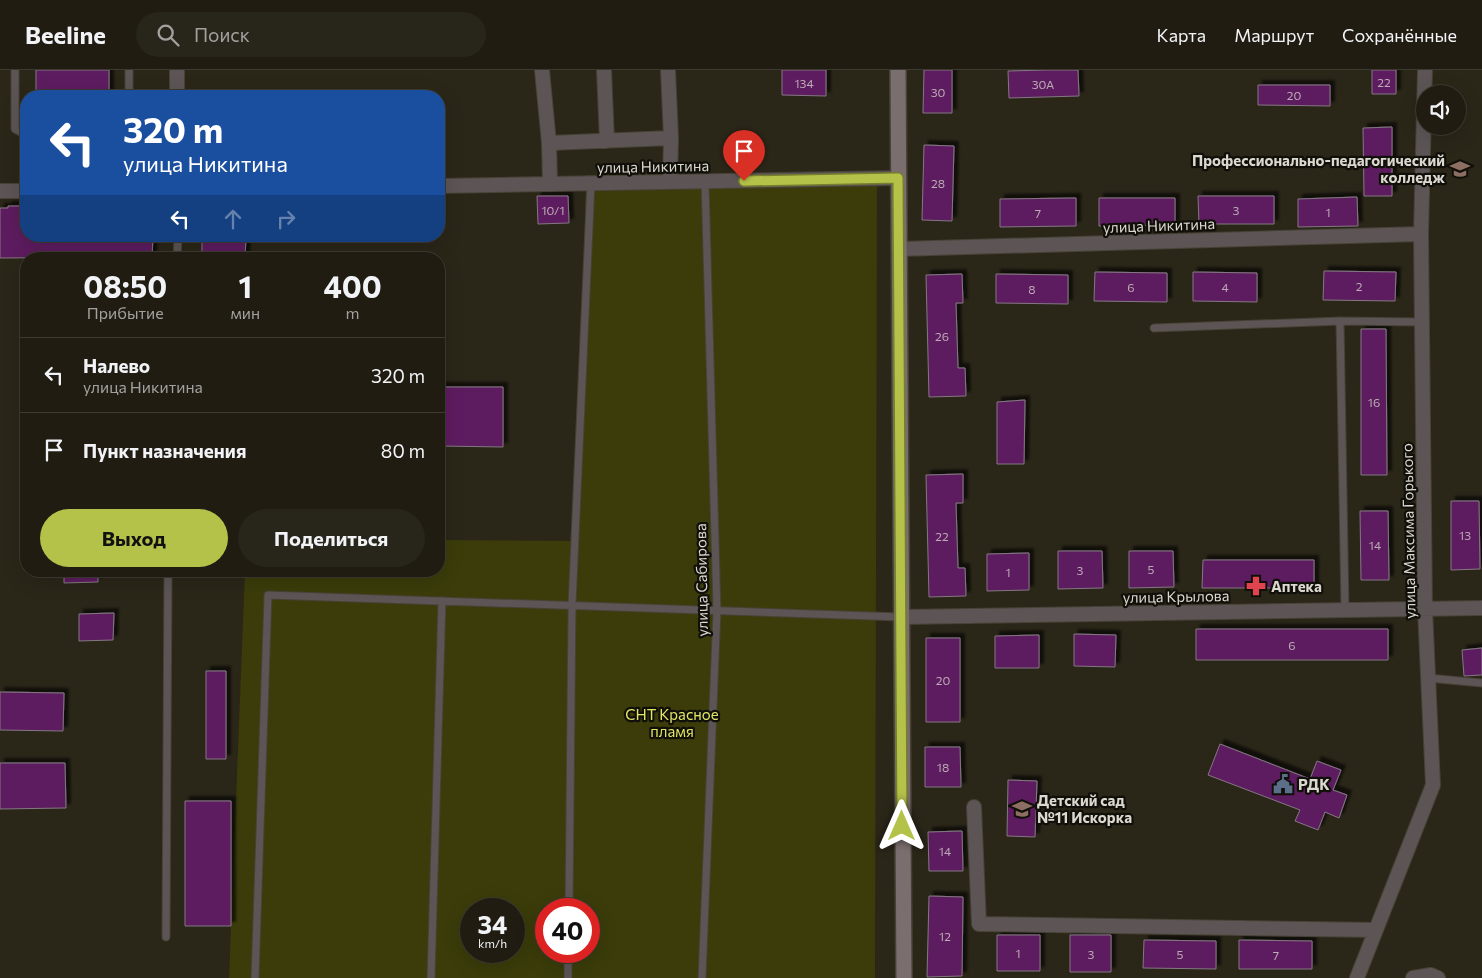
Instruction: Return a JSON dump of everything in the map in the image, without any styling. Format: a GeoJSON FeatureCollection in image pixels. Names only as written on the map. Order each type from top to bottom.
{"type":"FeatureCollection","features":[{"type":"Feature","properties":{"kind":"street"},"geometry":{"type":"LineString","coordinates":[[177,70],[177,90]]}},
{"type":"Feature","properties":{"kind":"street"},"geometry":{"type":"LineString","coordinates":[[542,70],[549,143],[550,184]]}},
{"type":"Feature","properties":{"kind":"street"},"geometry":{"type":"LineString","coordinates":[[604,70],[607,141]]}},
{"type":"Feature","properties":{"kind":"street"},"geometry":{"type":"LineString","coordinates":[[668,70],[671,138],[670,182]]}},
{"type":"Feature","properties":{"kind":"street"},"geometry":{"type":"LineString","coordinates":[[898,70],[904,978]]}},
{"type":"Feature","properties":{"kind":"street","name":"улица Максима Горького"},"geometry":{"type":"LineString","coordinates":[[1358,978],[1433,785],[1425,609],[1421,234],[1425,70]]}},
{"type":"Feature","properties":{"kind":"street"},"geometry":{"type":"LineString","coordinates":[[549,143],[671,138]]}},
{"type":"Feature","properties":{"kind":"street","name":"улица Никитина"},"geometry":{"type":"LineString","coordinates":[[445,186],[898,178]]}},
{"type":"Feature","properties":{"kind":"street"},"geometry":{"type":"LineString","coordinates":[[0,191],[20,191]]}},
{"type":"Feature","properties":{"kind":"street","name":"улица Никитина"},"geometry":{"type":"LineString","coordinates":[[899,249],[1421,234]]}},
{"type":"Feature","properties":{"kind":"street","name":"улица Крылова"},"geometry":{"type":"LineString","coordinates":[[901,617],[1482,608]]}},
{"type":"Feature","properties":{"kind":"street"},"geometry":{"type":"LineString","coordinates":[[974,807],[978,924],[1376,930]]}},
{"type":"Feature","properties":{"kind":"street"},"geometry":{"type":"LineString","coordinates":[[1413,978],[1431,976],[1438,978]]}},
{"type":"Feature","properties":{"kind":"lane"},"geometry":{"type":"LineString","coordinates":[[15,70],[15,129],[20,132]]}},
{"type":"Feature","properties":{"kind":"lane"},"geometry":{"type":"LineString","coordinates":[[129,70],[129,90]]}},
{"type":"Feature","properties":{"kind":"lane","name":"улица Сабирова"},"geometry":{"type":"LineString","coordinates":[[702,978],[717,610],[705,181]]}},
{"type":"Feature","properties":{"kind":"lane"},"geometry":{"type":"LineString","coordinates":[[569,898],[572,605],[591,183]]}},
{"type":"Feature","properties":{"kind":"lane"},"geometry":{"type":"LineString","coordinates":[[1154,328],[1340,322],[1422,322]]}},
{"type":"Feature","properties":{"kind":"lane"},"geometry":{"type":"LineString","coordinates":[[1340,322],[1345,610]]}},
{"type":"Feature","properties":{"kind":"lane"},"geometry":{"type":"LineString","coordinates":[[166,937],[168,577]]}},
{"type":"Feature","properties":{"kind":"lane"},"geometry":{"type":"LineString","coordinates":[[255,978],[268,595],[901,617]]}},
{"type":"Feature","properties":{"kind":"lane"},"geometry":{"type":"LineString","coordinates":[[431,978],[442,601]]}},
{"type":"Feature","properties":{"kind":"lane"},"geometry":{"type":"LineString","coordinates":[[1428,678],[1482,683]]}},
{"type":"Feature","properties":{"kind":"lane"},"geometry":{"type":"LineString","coordinates":[[568,963],[568,978]]}},
{"type":"Feature","properties":{"kind":"green space","name":"СНТ Красное пламя"},"geometry":{"type":"Polygon","coordinates":[[[877,173],[875,978],[229,978],[245,577],[445,577],[445,540],[577,541],[586,175],[877,173]]]}},
{"type":"Feature","properties":{"kind":"building"},"geometry":{"type":"Polygon","coordinates":[[[36,70],[109,70],[109,90],[36,90],[36,70]]]}},
{"type":"Feature","properties":{"kind":"building"},"geometry":{"type":"Polygon","coordinates":[[[782,70],[826,70],[826,96],[782,95],[782,70]]]}},
{"type":"Feature","properties":{"kind":"building"},"geometry":{"type":"Polygon","coordinates":[[[924,70],[952,70],[952,113],[923,113],[924,70]]]}},
{"type":"Feature","properties":{"kind":"building"},"geometry":{"type":"Polygon","coordinates":[[[1078,70],[1079,96],[1009,98],[1008,71],[1078,70]]]}},
{"type":"Feature","properties":{"kind":"building"},"geometry":{"type":"Polygon","coordinates":[[[1372,70],[1396,70],[1396,94],[1372,94],[1372,70]]]}},
{"type":"Feature","properties":{"kind":"building"},"geometry":{"type":"Polygon","coordinates":[[[1258,85],[1330,85],[1330,106],[1258,105],[1258,85]]]}},
{"type":"Feature","properties":{"kind":"building"},"geometry":{"type":"Polygon","coordinates":[[[1392,127],[1392,196],[1364,196],[1363,128],[1392,127]]]}},
{"type":"Feature","properties":{"kind":"building"},"geometry":{"type":"Polygon","coordinates":[[[924,145],[954,146],[952,221],[922,220],[924,145]]]}},
{"type":"Feature","properties":{"kind":"building"},"geometry":{"type":"Polygon","coordinates":[[[537,196],[568,196],[569,223],[538,224],[537,196]]]}},
{"type":"Feature","properties":{"kind":"building"},"geometry":{"type":"Polygon","coordinates":[[[1198,196],[1274,196],[1274,224],[1199,224],[1198,196]]]}},
{"type":"Feature","properties":{"kind":"building"},"geometry":{"type":"Polygon","coordinates":[[[1357,197],[1358,226],[1298,227],[1298,199],[1357,197]]]}},
{"type":"Feature","properties":{"kind":"building"},"geometry":{"type":"Polygon","coordinates":[[[1076,198],[1076,226],[1000,227],[1000,199],[1076,198]]]}},
{"type":"Feature","properties":{"kind":"building"},"geometry":{"type":"Polygon","coordinates":[[[1099,198],[1175,198],[1175,225],[1099,226],[1099,198]]]}},
{"type":"Feature","properties":{"kind":"building"},"geometry":{"type":"Polygon","coordinates":[[[8,206],[20,206],[20,242],[153,242],[152,252],[20,252],[20,258],[0,258],[0,208],[8,208],[8,206]]]}},
{"type":"Feature","properties":{"kind":"building"},"geometry":{"type":"Polygon","coordinates":[[[202,242],[246,242],[245,252],[202,252],[202,242]]]}},
{"type":"Feature","properties":{"kind":"building"},"geometry":{"type":"Polygon","coordinates":[[[1324,271],[1396,272],[1395,301],[1323,300],[1324,271]]]}},
{"type":"Feature","properties":{"kind":"building"},"geometry":{"type":"Polygon","coordinates":[[[1095,272],[1167,273],[1167,302],[1094,301],[1095,272]]]}},
{"type":"Feature","properties":{"kind":"building"},"geometry":{"type":"Polygon","coordinates":[[[1193,272],[1257,273],[1257,302],[1193,301],[1193,272]]]}},
{"type":"Feature","properties":{"kind":"building"},"geometry":{"type":"Polygon","coordinates":[[[962,274],[963,303],[956,303],[958,368],[965,368],[966,396],[929,397],[926,275],[962,274]]]}},
{"type":"Feature","properties":{"kind":"building"},"geometry":{"type":"Polygon","coordinates":[[[996,274],[1068,275],[1068,304],[996,303],[996,274]]]}},
{"type":"Feature","properties":{"kind":"building"},"geometry":{"type":"Polygon","coordinates":[[[1361,329],[1386,329],[1387,475],[1361,475],[1361,329]]]}},
{"type":"Feature","properties":{"kind":"building"},"geometry":{"type":"Polygon","coordinates":[[[445,387],[503,387],[503,447],[445,446],[445,387]]]}},
{"type":"Feature","properties":{"kind":"building"},"geometry":{"type":"Polygon","coordinates":[[[1025,400],[1024,464],[997,464],[997,402],[1025,400]]]}},
{"type":"Feature","properties":{"kind":"building"},"geometry":{"type":"Polygon","coordinates":[[[963,474],[963,503],[956,503],[958,568],[965,568],[966,596],[929,597],[926,475],[963,474]]]}},
{"type":"Feature","properties":{"kind":"building"},"geometry":{"type":"Polygon","coordinates":[[[1451,501],[1479,501],[1480,569],[1451,570],[1451,501]]]}},
{"type":"Feature","properties":{"kind":"building"},"geometry":{"type":"Polygon","coordinates":[[[1360,511],[1388,511],[1389,580],[1361,580],[1360,511]]]}},
{"type":"Feature","properties":{"kind":"building"},"geometry":{"type":"Polygon","coordinates":[[[1058,551],[1102,551],[1103,588],[1058,589],[1058,551]]]}},
{"type":"Feature","properties":{"kind":"building"},"geometry":{"type":"Polygon","coordinates":[[[1129,551],[1173,551],[1174,587],[1129,588],[1129,551]]]}},
{"type":"Feature","properties":{"kind":"building"},"geometry":{"type":"Polygon","coordinates":[[[1029,553],[1029,590],[987,591],[987,554],[1029,553]]]}},
{"type":"Feature","properties":{"kind":"building"},"geometry":{"type":"Polygon","coordinates":[[[1203,560],[1314,560],[1314,588],[1202,588],[1203,560]]]}},
{"type":"Feature","properties":{"kind":"building"},"geometry":{"type":"Polygon","coordinates":[[[64,577],[98,577],[98,582],[64,583],[64,577]]]}},
{"type":"Feature","properties":{"kind":"building"},"geometry":{"type":"Polygon","coordinates":[[[114,613],[113,640],[79,641],[79,614],[114,613]]]}},
{"type":"Feature","properties":{"kind":"building"},"geometry":{"type":"Polygon","coordinates":[[[1196,629],[1388,629],[1388,660],[1196,660],[1196,629]]]}},
{"type":"Feature","properties":{"kind":"building"},"geometry":{"type":"Polygon","coordinates":[[[1074,634],[1116,635],[1115,667],[1074,666],[1074,634]]]}},
{"type":"Feature","properties":{"kind":"building"},"geometry":{"type":"Polygon","coordinates":[[[1039,635],[1039,668],[995,668],[995,636],[1039,635]]]}},
{"type":"Feature","properties":{"kind":"building"},"geometry":{"type":"Polygon","coordinates":[[[926,638],[960,638],[960,722],[926,722],[926,638]]]}},
{"type":"Feature","properties":{"kind":"building"},"geometry":{"type":"Polygon","coordinates":[[[1482,648],[1482,675],[1464,676],[1462,650],[1482,648]]]}},
{"type":"Feature","properties":{"kind":"building"},"geometry":{"type":"Polygon","coordinates":[[[206,671],[226,671],[226,759],[206,759],[206,671]]]}},
{"type":"Feature","properties":{"kind":"building"},"geometry":{"type":"Polygon","coordinates":[[[0,692],[64,693],[63,731],[0,730],[0,692]]]}},
{"type":"Feature","properties":{"kind":"building","name":"РДК"},"geometry":{"type":"Polygon","coordinates":[[[1220,744],[1310,779],[1317,761],[1341,770],[1333,790],[1347,795],[1339,818],[1325,812],[1318,830],[1295,821],[1300,810],[1208,775],[1220,744]]]}},
{"type":"Feature","properties":{"kind":"building"},"geometry":{"type":"Polygon","coordinates":[[[925,747],[960,747],[961,787],[925,787],[925,747]]]}},
{"type":"Feature","properties":{"kind":"building"},"geometry":{"type":"Polygon","coordinates":[[[0,763],[65,763],[66,808],[0,809],[0,763]]]}},
{"type":"Feature","properties":{"kind":"building","name":"Детский сад №11 Искорка"},"geometry":{"type":"Polygon","coordinates":[[[1008,780],[1037,781],[1035,837],[1007,836],[1008,780]]]}},
{"type":"Feature","properties":{"kind":"building"},"geometry":{"type":"Polygon","coordinates":[[[185,801],[231,801],[231,926],[185,926],[185,801]]]}},
{"type":"Feature","properties":{"kind":"building"},"geometry":{"type":"Polygon","coordinates":[[[962,831],[963,871],[929,871],[928,832],[962,831]]]}},
{"type":"Feature","properties":{"kind":"building"},"geometry":{"type":"Polygon","coordinates":[[[929,896],[963,897],[962,976],[927,977],[929,896]]]}},
{"type":"Feature","properties":{"kind":"building"},"geometry":{"type":"Polygon","coordinates":[[[997,935],[1040,935],[1040,971],[997,971],[997,935]]]}},
{"type":"Feature","properties":{"kind":"building"},"geometry":{"type":"Polygon","coordinates":[[[1070,935],[1111,935],[1111,972],[1070,972],[1070,935]]]}},
{"type":"Feature","properties":{"kind":"building"},"geometry":{"type":"Polygon","coordinates":[[[1144,940],[1216,941],[1216,969],[1143,968],[1144,940]]]}},
{"type":"Feature","properties":{"kind":"building"},"geometry":{"type":"Polygon","coordinates":[[[1239,940],[1312,941],[1312,969],[1239,969],[1239,940]]]}},
{"type":"Feature","properties":{"kind":"place","name":"Профессионально-педагогический колледж"},"geometry":{"type":"Point","coordinates":[1460,169]}},
{"type":"Feature","properties":{"kind":"place","name":"Аптека"},"geometry":{"type":"Point","coordinates":[1256,586]}},
{"type":"Feature","properties":{"kind":"place","name":"РДК"},"geometry":{"type":"Point","coordinates":[1283,784]}},
{"type":"Feature","properties":{"kind":"place","name":"Детский сад №11 Искорка"},"geometry":{"type":"Point","coordinates":[1022,809]}},
{"type":"Feature","properties":{"kind":"route"},"geometry":{"type":"LineString","coordinates":[[744,181],[898,178],[902,826]]}}]}
